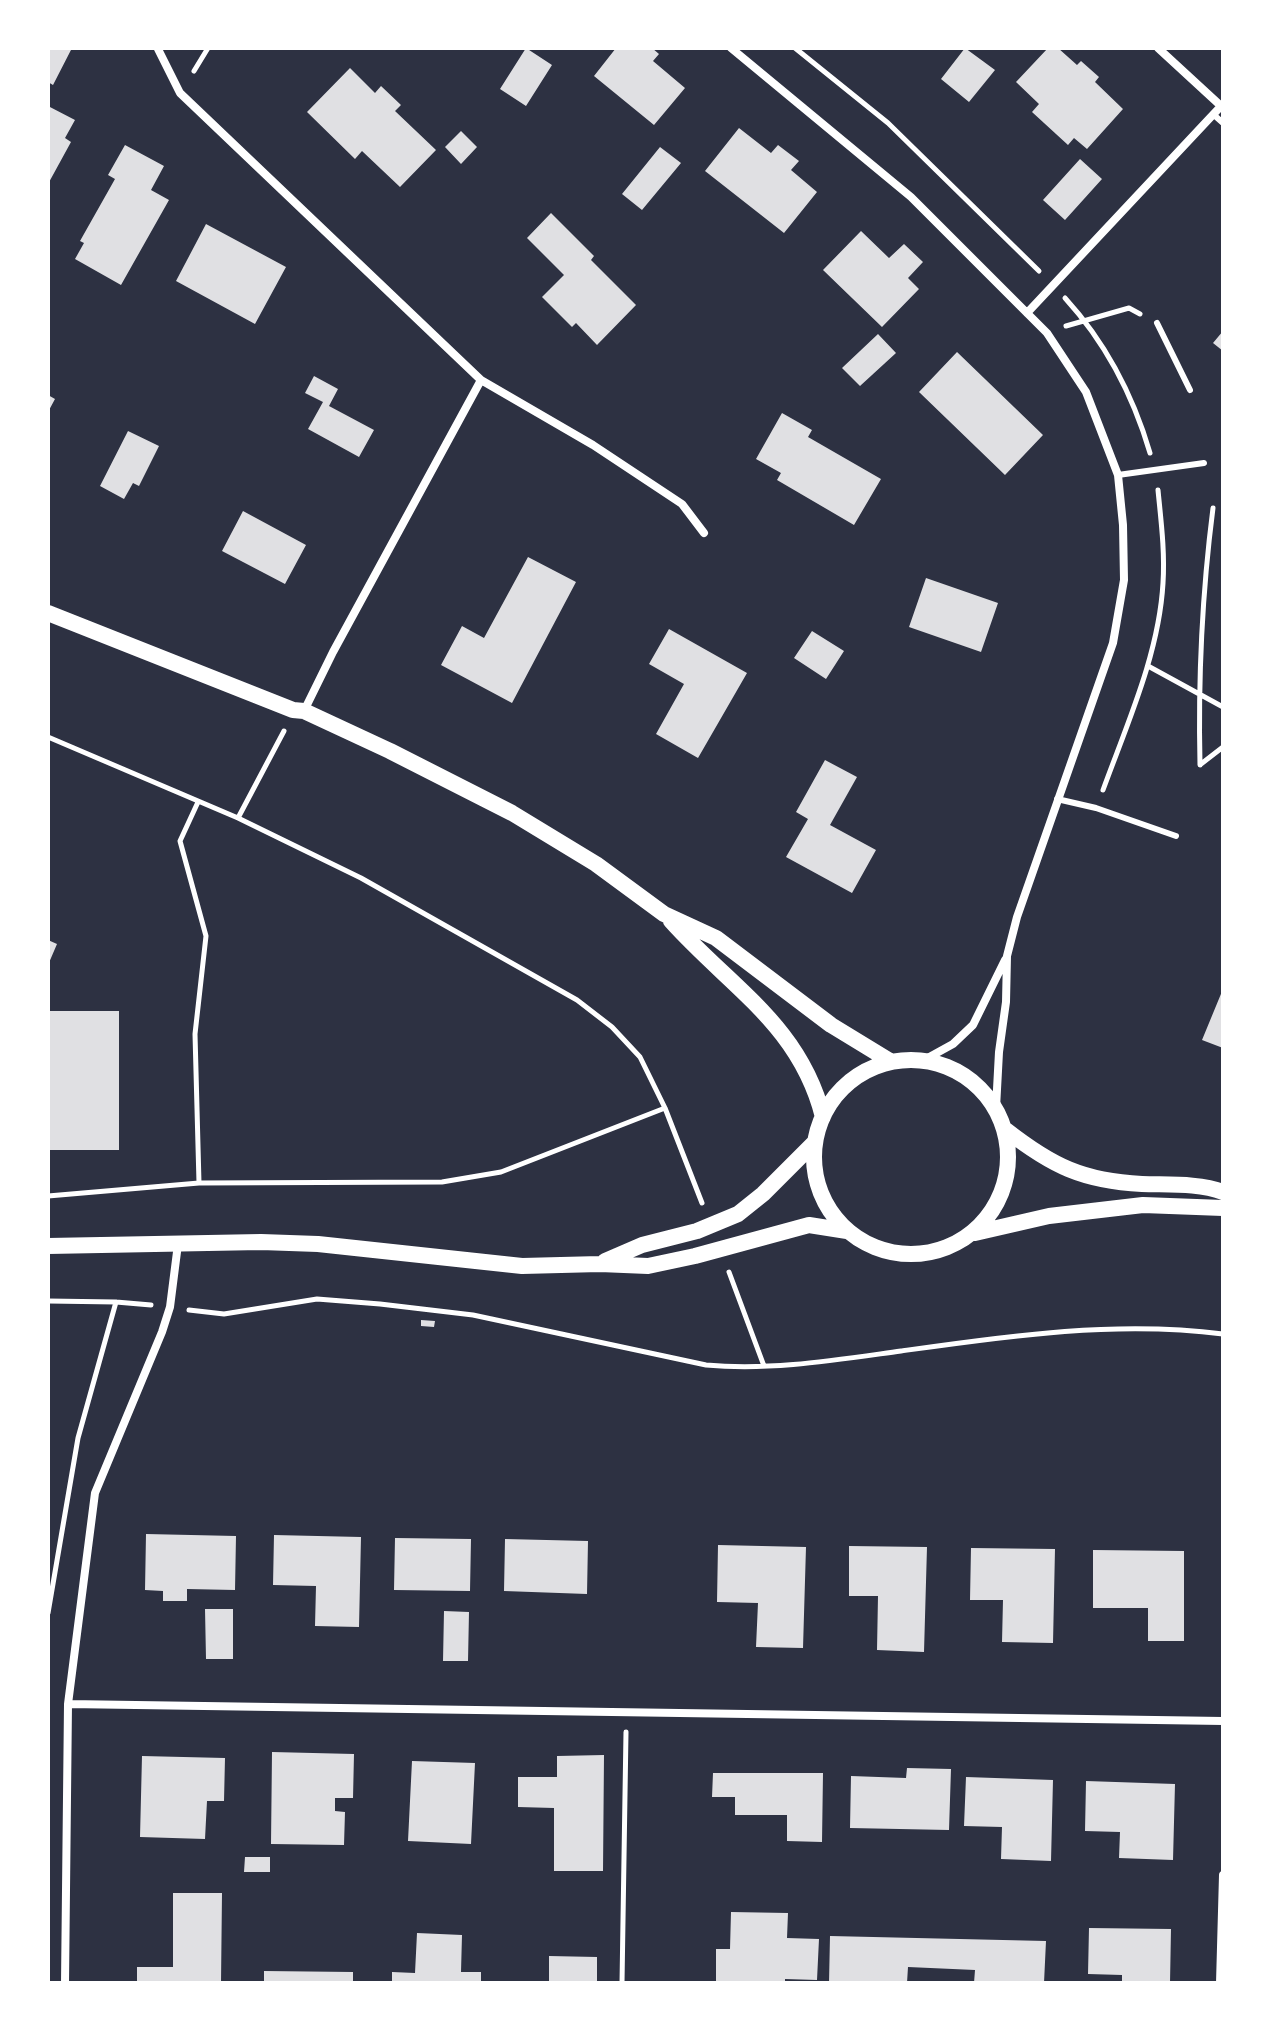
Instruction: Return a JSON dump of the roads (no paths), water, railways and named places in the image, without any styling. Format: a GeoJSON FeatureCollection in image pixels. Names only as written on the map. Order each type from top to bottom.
{"type":"FeatureCollection","features":[{"type":"Feature","properties":{"kind":"main road"},"geometry":{"type":"LineString","coordinates":[[48,613],[293,710],[304,711],[512,813],[596,864],[664,914],[716,938],[831,1025],[890,1061]]}},
{"type":"Feature","properties":{"kind":"main road"},"geometry":{"type":"LineString","coordinates":[[664,914],[698,952],[773,1021],[794,1047],[817,1093],[823,1117]]}},
{"type":"Feature","properties":{"kind":"main road"},"geometry":{"type":"LineString","coordinates":[[975,1233],[1002,1195],[1009,1159],[1006,1130],[986,1094],[958,1071],[924,1060],[890,1061],[869,1069],[844,1086],[823,1117],[814,1143],[813,1163],[823,1200],[847,1231],[873,1247],[902,1255],[931,1253],[975,1233],[1049,1216],[1143,1205],[1223,1208]]}},
{"type":"Feature","properties":{"kind":"main road"},"geometry":{"type":"LineString","coordinates":[[1006,1130],[1060,1168],[1083,1175],[1223,1192]]}},
{"type":"Feature","properties":{"kind":"main road"},"geometry":{"type":"LineString","coordinates":[[600,1264],[642,1245],[697,1231],[738,1214],[763,1194],[814,1143]]}},
{"type":"Feature","properties":{"kind":"main road"},"geometry":{"type":"LineString","coordinates":[[48,1246],[261,1242],[318,1244],[522,1266],[648,1266],[809,1225],[847,1231]]}},
{"type":"Feature","properties":{"kind":"street"},"geometry":{"type":"LineString","coordinates":[[731,48],[911,197],[1047,333],[1086,392],[1118,475],[1124,580],[1115,630],[1017,917],[1007,956],[996,1108]]}},
{"type":"Feature","properties":{"kind":"street"},"geometry":{"type":"LineString","coordinates":[[1027,313],[1222,105],[1158,48]]}},
{"type":"Feature","properties":{"kind":"street"},"geometry":{"type":"LineString","coordinates":[[158,49],[180,93],[481,380],[593,445],[682,504],[704,533]]}},
{"type":"Feature","properties":{"kind":"street"},"geometry":{"type":"LineString","coordinates":[[304,711],[481,380]]}},
{"type":"Feature","properties":{"kind":"street"},"geometry":{"type":"LineString","coordinates":[[924,1060],[953,1044],[973,1025],[1007,956]]}},
{"type":"Feature","properties":{"kind":"street"},"geometry":{"type":"LineString","coordinates":[[65,1983],[68,1704],[95,1493],[170,1307],[178,1243]]}},
{"type":"Feature","properties":{"kind":"street"},"geometry":{"type":"LineString","coordinates":[[68,1704],[1223,1721]]}},
{"type":"Feature","properties":{"kind":"street"},"geometry":{"type":"LineString","coordinates":[[1220,1983],[1223,1875]]}},
{"type":"Feature","properties":{"kind":"lane"},"geometry":{"type":"LineString","coordinates":[[1214,115],[1223,123]]}},
{"type":"Feature","properties":{"kind":"lane"},"geometry":{"type":"LineString","coordinates":[[1157,323],[1190,390]]}},
{"type":"Feature","properties":{"kind":"lane"},"geometry":{"type":"LineString","coordinates":[[1118,475],[1204,463]]}},
{"type":"Feature","properties":{"kind":"lane"},"geometry":{"type":"LineString","coordinates":[[1057,799],[1096,808],[1176,836]]}}]}
